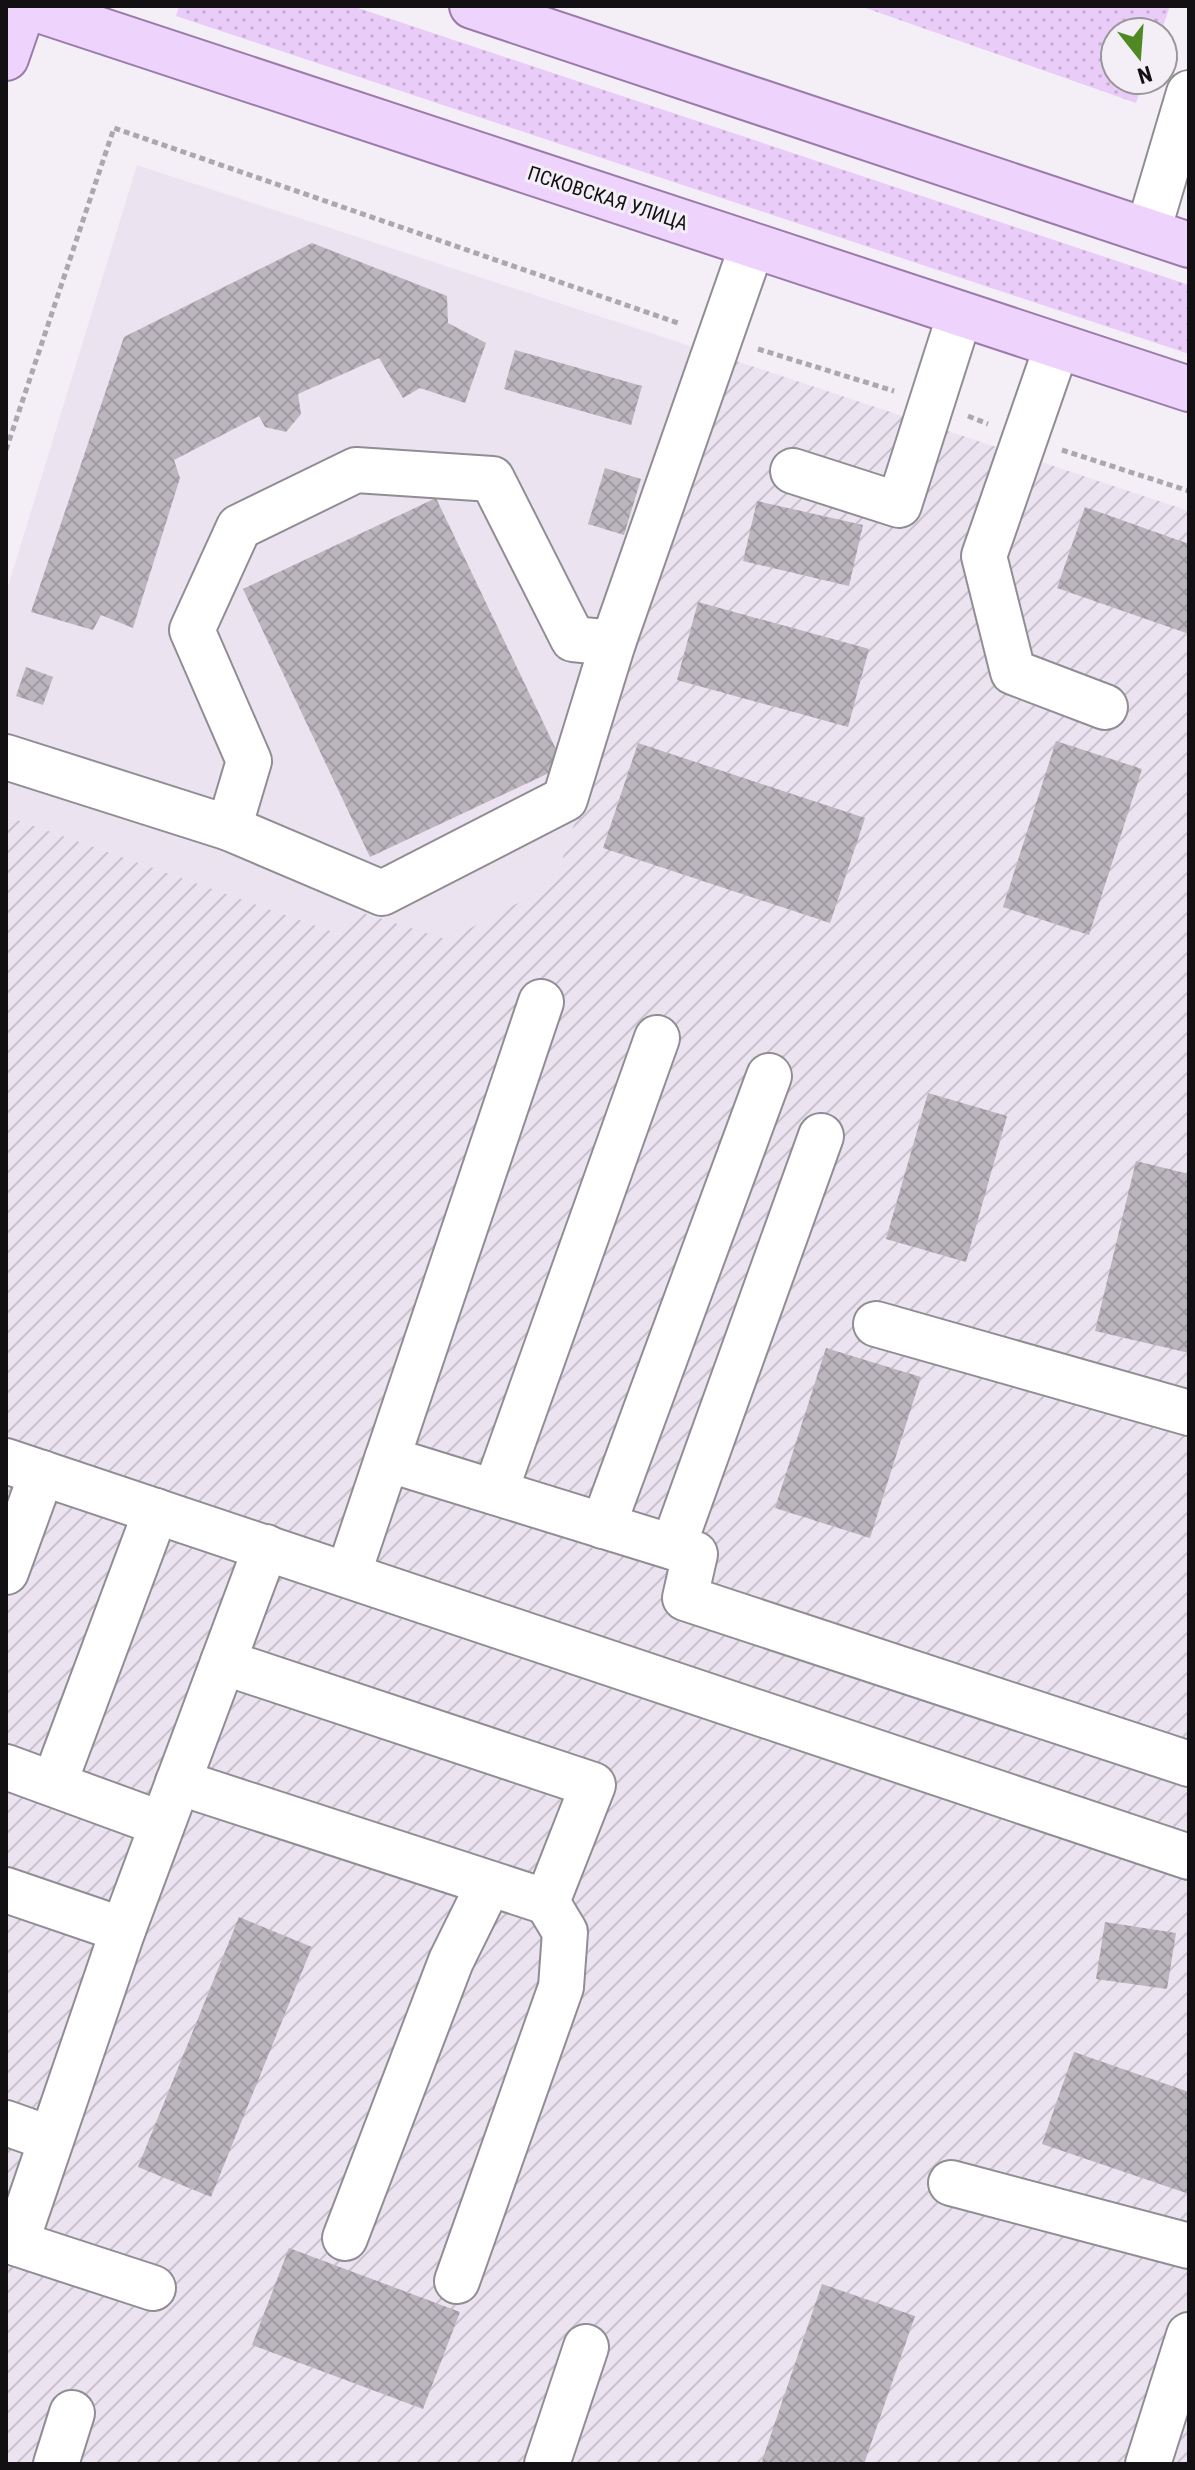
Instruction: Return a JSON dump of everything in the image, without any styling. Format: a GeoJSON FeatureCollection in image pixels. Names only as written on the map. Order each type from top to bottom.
{"type":"FeatureCollection","features":[{"type":"Feature","properties":{"kind":"main road"},"geometry":{"type":"LineString","coordinates":[[6,58],[25,6]]}},
{"type":"Feature","properties":{"kind":"main road","name":"ПСКОВСКАЯ УЛИЦА"},"geometry":{"type":"LineString","coordinates":[[25,6],[1189,389]]}},
{"type":"Feature","properties":{"kind":"main road"},"geometry":{"type":"LineString","coordinates":[[472,6],[1189,245]]}},
{"type":"Feature","properties":{"kind":"lane"},"geometry":{"type":"LineString","coordinates":[[1148,231],[1189,93]]}},
{"type":"Feature","properties":{"kind":"lane"},"geometry":{"type":"LineString","coordinates":[[6,757],[229,828],[382,893],[565,799],[613,643],[752,246]]}},
{"type":"Feature","properties":{"kind":"lane"},"geometry":{"type":"LineString","coordinates":[[793,471],[899,505],[960,314]]}},
{"type":"Feature","properties":{"kind":"lane"},"geometry":{"type":"LineString","coordinates":[[1057,346],[984,556],[1013,672],[1105,707]]}},
{"type":"Feature","properties":{"kind":"lane"},"geometry":{"type":"LineString","coordinates":[[229,828],[249,761],[192,630],[239,527],[343,476],[356,470],[492,479],[573,639],[613,643]]}},
{"type":"Feature","properties":{"kind":"lane"},"geometry":{"type":"LineString","coordinates":[[348,1575],[541,1002]]}},
{"type":"Feature","properties":{"kind":"lane"},"geometry":{"type":"LineString","coordinates":[[495,1492],[657,1038]]}},
{"type":"Feature","properties":{"kind":"lane"},"geometry":{"type":"LineString","coordinates":[[603,1526],[769,1076]]}},
{"type":"Feature","properties":{"kind":"lane"},"geometry":{"type":"LineString","coordinates":[[673,1547],[821,1136]]}},
{"type":"Feature","properties":{"kind":"lane"},"geometry":{"type":"LineString","coordinates":[[876,1324],[1189,1413]]}},
{"type":"Feature","properties":{"kind":"lane"},"geometry":{"type":"LineString","coordinates":[[387,1459],[695,1554],[685,1598],[1189,1764]]}},
{"type":"Feature","properties":{"kind":"lane"},"geometry":{"type":"LineString","coordinates":[[6,1572],[24,1467],[1189,1857]]}},
{"type":"Feature","properties":{"kind":"lane"},"geometry":{"type":"LineString","coordinates":[[54,1784],[156,1511]]}},
{"type":"Feature","properties":{"kind":"lane"},"geometry":{"type":"LineString","coordinates":[[153,2288],[11,2242],[266,1547]]}},
{"type":"Feature","properties":{"kind":"lane"},"geometry":{"type":"LineString","coordinates":[[223,1662],[593,1785],[547,1902]]}},
{"type":"Feature","properties":{"kind":"lane"},"geometry":{"type":"LineString","coordinates":[[6,1767],[162,1824]]}},
{"type":"Feature","properties":{"kind":"lane"},"geometry":{"type":"LineString","coordinates":[[178,1782],[547,1902],[565,1932],[561,1987],[457,2281]]}},
{"type":"Feature","properties":{"kind":"lane"},"geometry":{"type":"LineString","coordinates":[[345,2238],[451,1961],[489,1884]]}},
{"type":"Feature","properties":{"kind":"lane"},"geometry":{"type":"LineString","coordinates":[[6,1891],[123,1930]]}},
{"type":"Feature","properties":{"kind":"lane"},"geometry":{"type":"LineString","coordinates":[[6,2123],[51,2139]]}},
{"type":"Feature","properties":{"kind":"lane"},"geometry":{"type":"LineString","coordinates":[[951,2183],[1189,2246]]}},
{"type":"Feature","properties":{"kind":"lane"},"geometry":{"type":"LineString","coordinates":[[1148,2464],[1189,2335]]}},
{"type":"Feature","properties":{"kind":"lane"},"geometry":{"type":"LineString","coordinates":[[547,2464],[586,2347]]}},
{"type":"Feature","properties":{"kind":"lane"},"geometry":{"type":"LineString","coordinates":[[56,2464],[72,2413]]}},
{"type":"Feature","properties":{"kind":"path"},"geometry":{"type":"LineString","coordinates":[[6,450],[114,128],[720,337],[932,403],[1023,437],[1189,491]]}},
{"type":"Feature","properties":{"kind":"shaded area"},"geometry":{"type":"Polygon","coordinates":[[[179,6],[352,6],[1189,285],[1189,354],[176,16],[179,6]]]}},
{"type":"Feature","properties":{"kind":"shaded area"},"geometry":{"type":"Polygon","coordinates":[[[860,6],[1170,6],[1167,16],[1099,16],[1099,90],[860,6]]]}},
{"type":"Feature","properties":{"kind":"shaded area"},"geometry":{"type":"Polygon","coordinates":[[[1116,96],[1138,96],[1136,103],[1116,96]]]}},
{"type":"Feature","properties":{"kind":"shaded area"},"geometry":{"type":"Polygon","coordinates":[[[137,165],[730,359],[554,884],[448,941],[354,910],[339,934],[6,816],[6,593],[137,165]]]}},
{"type":"Feature","properties":{"kind":"shaded area"},"geometry":{"type":"Polygon","coordinates":[[[730,359],[1189,511],[1189,2464],[6,2464],[6,816],[339,934],[354,910],[448,940],[554,884],[730,359]]]}},
{"type":"Feature","properties":{"kind":"building"},"geometry":{"type":"Polygon","coordinates":[[[312,243],[447,296],[448,323],[486,343],[465,403],[420,388],[403,398],[379,358],[298,394],[301,414],[286,432],[265,427],[259,416],[174,460],[180,478],[133,628],[101,615],[93,630],[31,612],[124,337],[312,243]]]}},
{"type":"Feature","properties":{"kind":"building"},"geometry":{"type":"Polygon","coordinates":[[[515,350],[642,386],[631,425],[504,389],[515,350]]]}},
{"type":"Feature","properties":{"kind":"building"},"geometry":{"type":"Polygon","coordinates":[[[605,468],[641,479],[624,535],[588,524],[605,468]]]}},
{"type":"Feature","properties":{"kind":"building"},"geometry":{"type":"Polygon","coordinates":[[[436,498],[564,766],[370,857],[243,589],[436,498]]]}},
{"type":"Feature","properties":{"kind":"building"},"geometry":{"type":"Polygon","coordinates":[[[757,501],[863,525],[849,586],[743,561],[757,501]]]}},
{"type":"Feature","properties":{"kind":"building"},"geometry":{"type":"Polygon","coordinates":[[[1085,507],[1189,544],[1189,634],[1057,588],[1085,507]]]}},
{"type":"Feature","properties":{"kind":"building"},"geometry":{"type":"Polygon","coordinates":[[[698,602],[869,649],[848,727],[677,680],[698,602]]]}},
{"type":"Feature","properties":{"kind":"building"},"geometry":{"type":"Polygon","coordinates":[[[26,667],[53,677],[43,705],[16,696],[26,667]]]}},
{"type":"Feature","properties":{"kind":"building"},"geometry":{"type":"Polygon","coordinates":[[[1056,741],[1142,769],[1089,935],[1003,907],[1056,741]]]}},
{"type":"Feature","properties":{"kind":"building"},"geometry":{"type":"Polygon","coordinates":[[[638,743],[865,818],[830,923],[603,848],[638,743]]]}},
{"type":"Feature","properties":{"kind":"building"},"geometry":{"type":"Polygon","coordinates":[[[928,1093],[1007,1116],[966,1262],[886,1239],[928,1093]]]}},
{"type":"Feature","properties":{"kind":"building"},"geometry":{"type":"Polygon","coordinates":[[[1136,1161],[1189,1174],[1189,1353],[1095,1331],[1136,1161]]]}},
{"type":"Feature","properties":{"kind":"building"},"geometry":{"type":"Polygon","coordinates":[[[826,1348],[921,1377],[870,1538],[775,1508],[826,1348]]]}},
{"type":"Feature","properties":{"kind":"building"},"geometry":{"type":"Polygon","coordinates":[[[239,1917],[312,1947],[211,2197],[138,2167],[239,1917]]]}},
{"type":"Feature","properties":{"kind":"building"},"geometry":{"type":"Polygon","coordinates":[[[1105,1922],[1176,1933],[1167,1989],[1096,1979],[1105,1922]]]}},
{"type":"Feature","properties":{"kind":"building"},"geometry":{"type":"Polygon","coordinates":[[[1074,2052],[1189,2092],[1189,2194],[1042,2144],[1074,2052]]]}},
{"type":"Feature","properties":{"kind":"building"},"geometry":{"type":"Polygon","coordinates":[[[289,2248],[460,2312],[423,2409],[252,2345],[289,2248]]]}},
{"type":"Feature","properties":{"kind":"building"},"geometry":{"type":"Polygon","coordinates":[[[822,2284],[915,2316],[864,2464],[761,2464],[822,2284]]]}}]}
